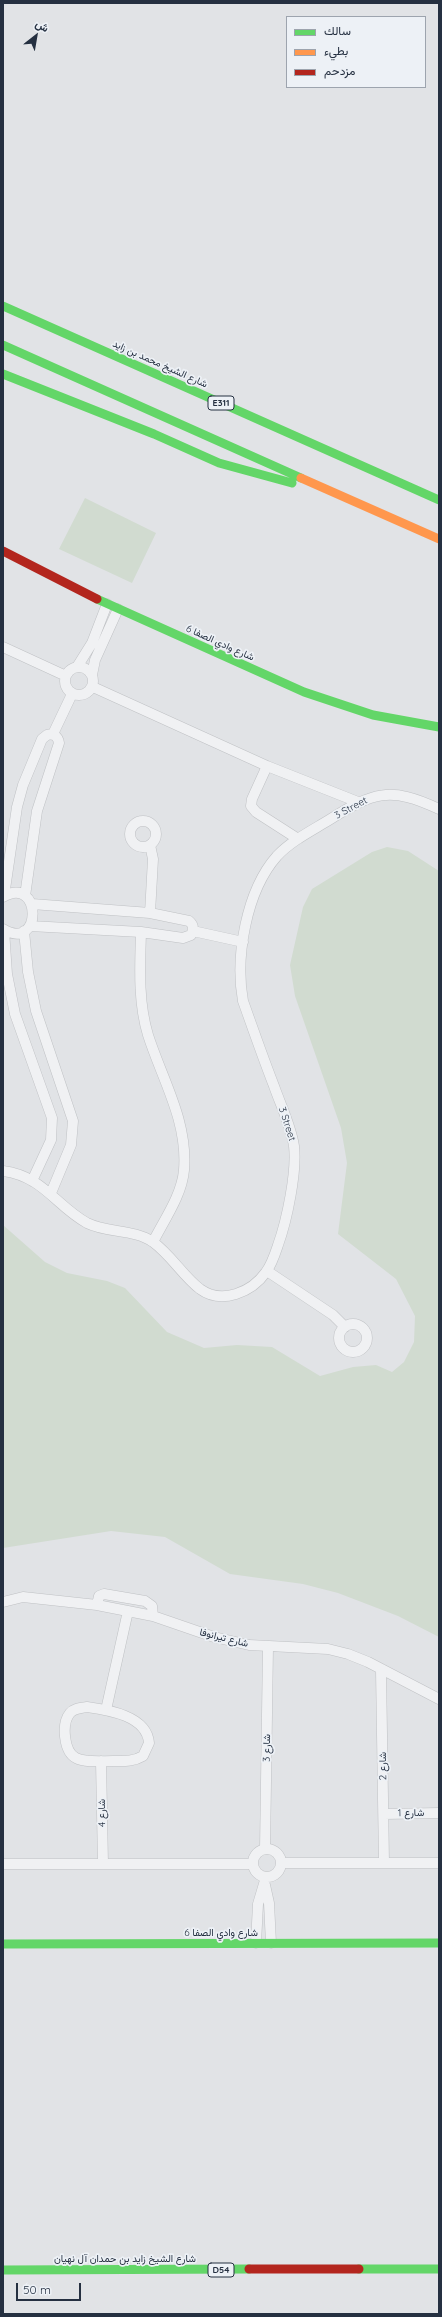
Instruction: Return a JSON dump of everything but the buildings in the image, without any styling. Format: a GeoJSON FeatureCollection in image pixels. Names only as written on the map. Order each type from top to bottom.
{"type":"FeatureCollection","features":[{"type":"Feature","properties":{"kind":"main road","name":"شارع الشيخ محمد بن زايد"},"geometry":{"type":"LineString","coordinates":[[3,306],[439,500]]}},
{"type":"Feature","properties":{"kind":"main road"},"geometry":{"type":"LineString","coordinates":[[3,345],[439,539]]}},
{"type":"Feature","properties":{"kind":"main road"},"geometry":{"type":"LineString","coordinates":[[3,374],[229,467],[339,495]]}},
{"type":"Feature","properties":{"kind":"main road","name":"شارع وادي الصفا 6"},"geometry":{"type":"LineString","coordinates":[[3,550],[107,604],[325,700],[373,715],[439,727]]}},
{"type":"Feature","properties":{"kind":"main road","name":"شارع وادي الصفا 6"},"geometry":{"type":"LineString","coordinates":[[3,1944],[439,1943]]}},
{"type":"Feature","properties":{"kind":"main road","name":"شارع الشيخ زايد بن حمدان آل نهيان"},"geometry":{"type":"LineString","coordinates":[[3,2270],[439,2269]]}},
{"type":"Feature","properties":{"kind":"street"},"geometry":{"type":"LineString","coordinates":[[92,687],[92,653],[98,624],[107,604]]}},
{"type":"Feature","properties":{"kind":"street"},"geometry":{"type":"LineString","coordinates":[[77,667],[92,653],[109,629],[118,609]]}},
{"type":"Feature","properties":{"kind":"street"},"geometry":{"type":"LineString","coordinates":[[98,624],[109,629]]}},
{"type":"Feature","properties":{"kind":"street"},"geometry":{"type":"LineString","coordinates":[[3,647],[66,676]]}},
{"type":"Feature","properties":{"kind":"street"},"geometry":{"type":"LineString","coordinates":[[92,675],[86,668],[72,668],[66,676],[65,684],[72,694],[82,695],[92,687]]}},
{"type":"Feature","properties":{"kind":"street"},"geometry":{"type":"LineString","coordinates":[[92,687],[267,766],[358,802]]}},
{"type":"Feature","properties":{"kind":"street"},"geometry":{"type":"LineString","coordinates":[[53,734],[72,694]]}},
{"type":"Feature","properties":{"kind":"street"},"geometry":{"type":"LineString","coordinates":[[25,896],[36,816],[59,743],[56,736],[53,734]]}},
{"type":"Feature","properties":{"kind":"street"},"geometry":{"type":"LineString","coordinates":[[51,1193],[71,1145],[73,1121],[36,1011],[28,972],[27,928],[34,915],[32,904],[25,896],[14,894],[4,897],[13,829],[20,796],[42,739],[47,735],[53,734]]}},
{"type":"Feature","properties":{"kind":"street"},"geometry":{"type":"LineString","coordinates":[[267,766],[252,799],[252,806],[256,812],[298,839]]}},
{"type":"Feature","properties":{"kind":"street","name":"3 Street"},"geometry":{"type":"LineString","coordinates":[[3,1171],[20,1175],[32,1181],[51,1193],[87,1222],[97,1227],[138,1235],[153,1242],[201,1290],[218,1297],[228,1297],[245,1291],[260,1280],[267,1271],[275,1255],[284,1224],[294,1171],[294,1146],[291,1133],[243,1001],[239,971],[243,942],[251,907],[262,877],[277,856],[298,839],[358,802],[383,795],[397,794],[411,796],[439,809]]}},
{"type":"Feature","properties":{"kind":"street"},"geometry":{"type":"LineString","coordinates":[[150,845],[153,859],[150,913]]}},
{"type":"Feature","properties":{"kind":"street"},"geometry":{"type":"LineString","coordinates":[[32,904],[150,913],[189,921],[192,924],[193,931],[191,935],[183,938],[141,932],[27,928],[17,933],[4,930],[7,974],[15,1014],[52,1118],[51,1140],[32,1181]]}},
{"type":"Feature","properties":{"kind":"street"},"geometry":{"type":"LineString","coordinates":[[193,931],[243,942]]}},
{"type":"Feature","properties":{"kind":"street"},"geometry":{"type":"LineString","coordinates":[[141,932],[140,986],[144,1020],[175,1104],[182,1134],[184,1158],[182,1182],[153,1242]]}},
{"type":"Feature","properties":{"kind":"street"},"geometry":{"type":"LineString","coordinates":[[267,1271],[333,1315],[345,1327]]}},
{"type":"Feature","properties":{"kind":"street"},"geometry":{"type":"LineString","coordinates":[[97,1605],[99,1596],[104,1594],[145,1601],[152,1606],[152,1616]]}},
{"type":"Feature","properties":{"kind":"street","name":"شارع تيرانوفا"},"geometry":{"type":"LineString","coordinates":[[3,1602],[23,1597],[97,1605],[152,1616],[229,1641],[268,1647],[295,1646],[328,1649],[355,1656],[439,1699]]}},
{"type":"Feature","properties":{"kind":"street"},"geometry":{"type":"LineString","coordinates":[[106,1710],[128,1611]]}},
{"type":"Feature","properties":{"kind":"street","name":"شارع 3"},"geometry":{"type":"LineString","coordinates":[[265,1848],[268,1647]]}},
{"type":"Feature","properties":{"kind":"street","name":"شارع 2"},"geometry":{"type":"LineString","coordinates":[[382,1670],[384,1863]]}},
{"type":"Feature","properties":{"kind":"street"},"geometry":{"type":"LineString","coordinates":[[87,1707],[106,1710],[140,1724],[148,1736],[149,1743],[147,1750],[138,1759],[101,1761],[81,1760],[71,1754],[66,1743],[66,1724],[70,1713],[74,1710],[87,1707]]}},
{"type":"Feature","properties":{"kind":"street","name":"شارع 4"},"geometry":{"type":"LineString","coordinates":[[101,1761],[103,1864]]}},
{"type":"Feature","properties":{"kind":"street","name":"شارع 1"},"geometry":{"type":"LineString","coordinates":[[384,1814],[439,1813]]}},
{"type":"Feature","properties":{"kind":"street"},"geometry":{"type":"LineString","coordinates":[[252,1864],[256,1854],[265,1848],[276,1852],[281,1863],[278,1872],[266,1884],[258,1904],[256,1943]]}},
{"type":"Feature","properties":{"kind":"street"},"geometry":{"type":"LineString","coordinates":[[281,1863],[439,1863]]}},
{"type":"Feature","properties":{"kind":"street"},"geometry":{"type":"LineString","coordinates":[[3,1864],[252,1864]]}},
{"type":"Feature","properties":{"kind":"street"},"geometry":{"type":"LineString","coordinates":[[252,1864],[266,1884],[271,1943]]}},
{"type":"Feature","properties":{"kind":"street"},"geometry":{"type":"LineString","coordinates":[[256,1924],[270,1924]]}},
{"type":"Feature","properties":{"kind":"shaded area"},"geometry":{"type":"Polygon","coordinates":[[[85,498],[156,533],[132,583],[59,549],[85,498]]]}},
{"type":"Feature","properties":{"kind":"shaded area"},"geometry":{"type":"Polygon","coordinates":[[[387,847],[408,851],[439,871],[439,1637],[398,1616],[338,1593],[303,1584],[230,1574],[165,1537],[111,1531],[3,1548],[3,1225],[45,1262],[67,1273],[107,1281],[125,1288],[167,1332],[204,1348],[237,1345],[272,1347],[320,1376],[353,1367],[376,1365],[392,1372],[404,1362],[414,1342],[415,1316],[396,1279],[338,1234],[347,1163],[341,1128],[295,996],[290,965],[303,907],[312,889],[372,852],[387,847]]]}},
{"type":"Feature","properties":{"kind":"traffic: fast"},"geometry":{"type":"LineString","coordinates":[[3,306],[439,500]]}},
{"type":"Feature","properties":{"kind":"traffic: fast"},"geometry":{"type":"LineString","coordinates":[[3,345],[301,478]]}},
{"type":"Feature","properties":{"kind":"traffic: fast"},"geometry":{"type":"LineString","coordinates":[[3,374],[154,434],[219,463],[292,483]]}},
{"type":"Feature","properties":{"kind":"traffic: fast"},"geometry":{"type":"LineString","coordinates":[[97,599],[304,692],[373,715],[439,727]]}},
{"type":"Feature","properties":{"kind":"traffic: fast"},"geometry":{"type":"LineString","coordinates":[[3,1944],[439,1943]]}},
{"type":"Feature","properties":{"kind":"traffic: fast"},"geometry":{"type":"LineString","coordinates":[[3,2270],[249,2269]]}},
{"type":"Feature","properties":{"kind":"traffic: fast"},"geometry":{"type":"LineString","coordinates":[[359,2269],[439,2269]]}},
{"type":"Feature","properties":{"kind":"traffic: slow"},"geometry":{"type":"LineString","coordinates":[[301,478],[439,539]]}},
{"type":"Feature","properties":{"kind":"traffic: jam"},"geometry":{"type":"LineString","coordinates":[[3,551],[97,599]]}},
{"type":"Feature","properties":{"kind":"traffic: jam"},"geometry":{"type":"LineString","coordinates":[[249,2269],[359,2269]]}}]}
